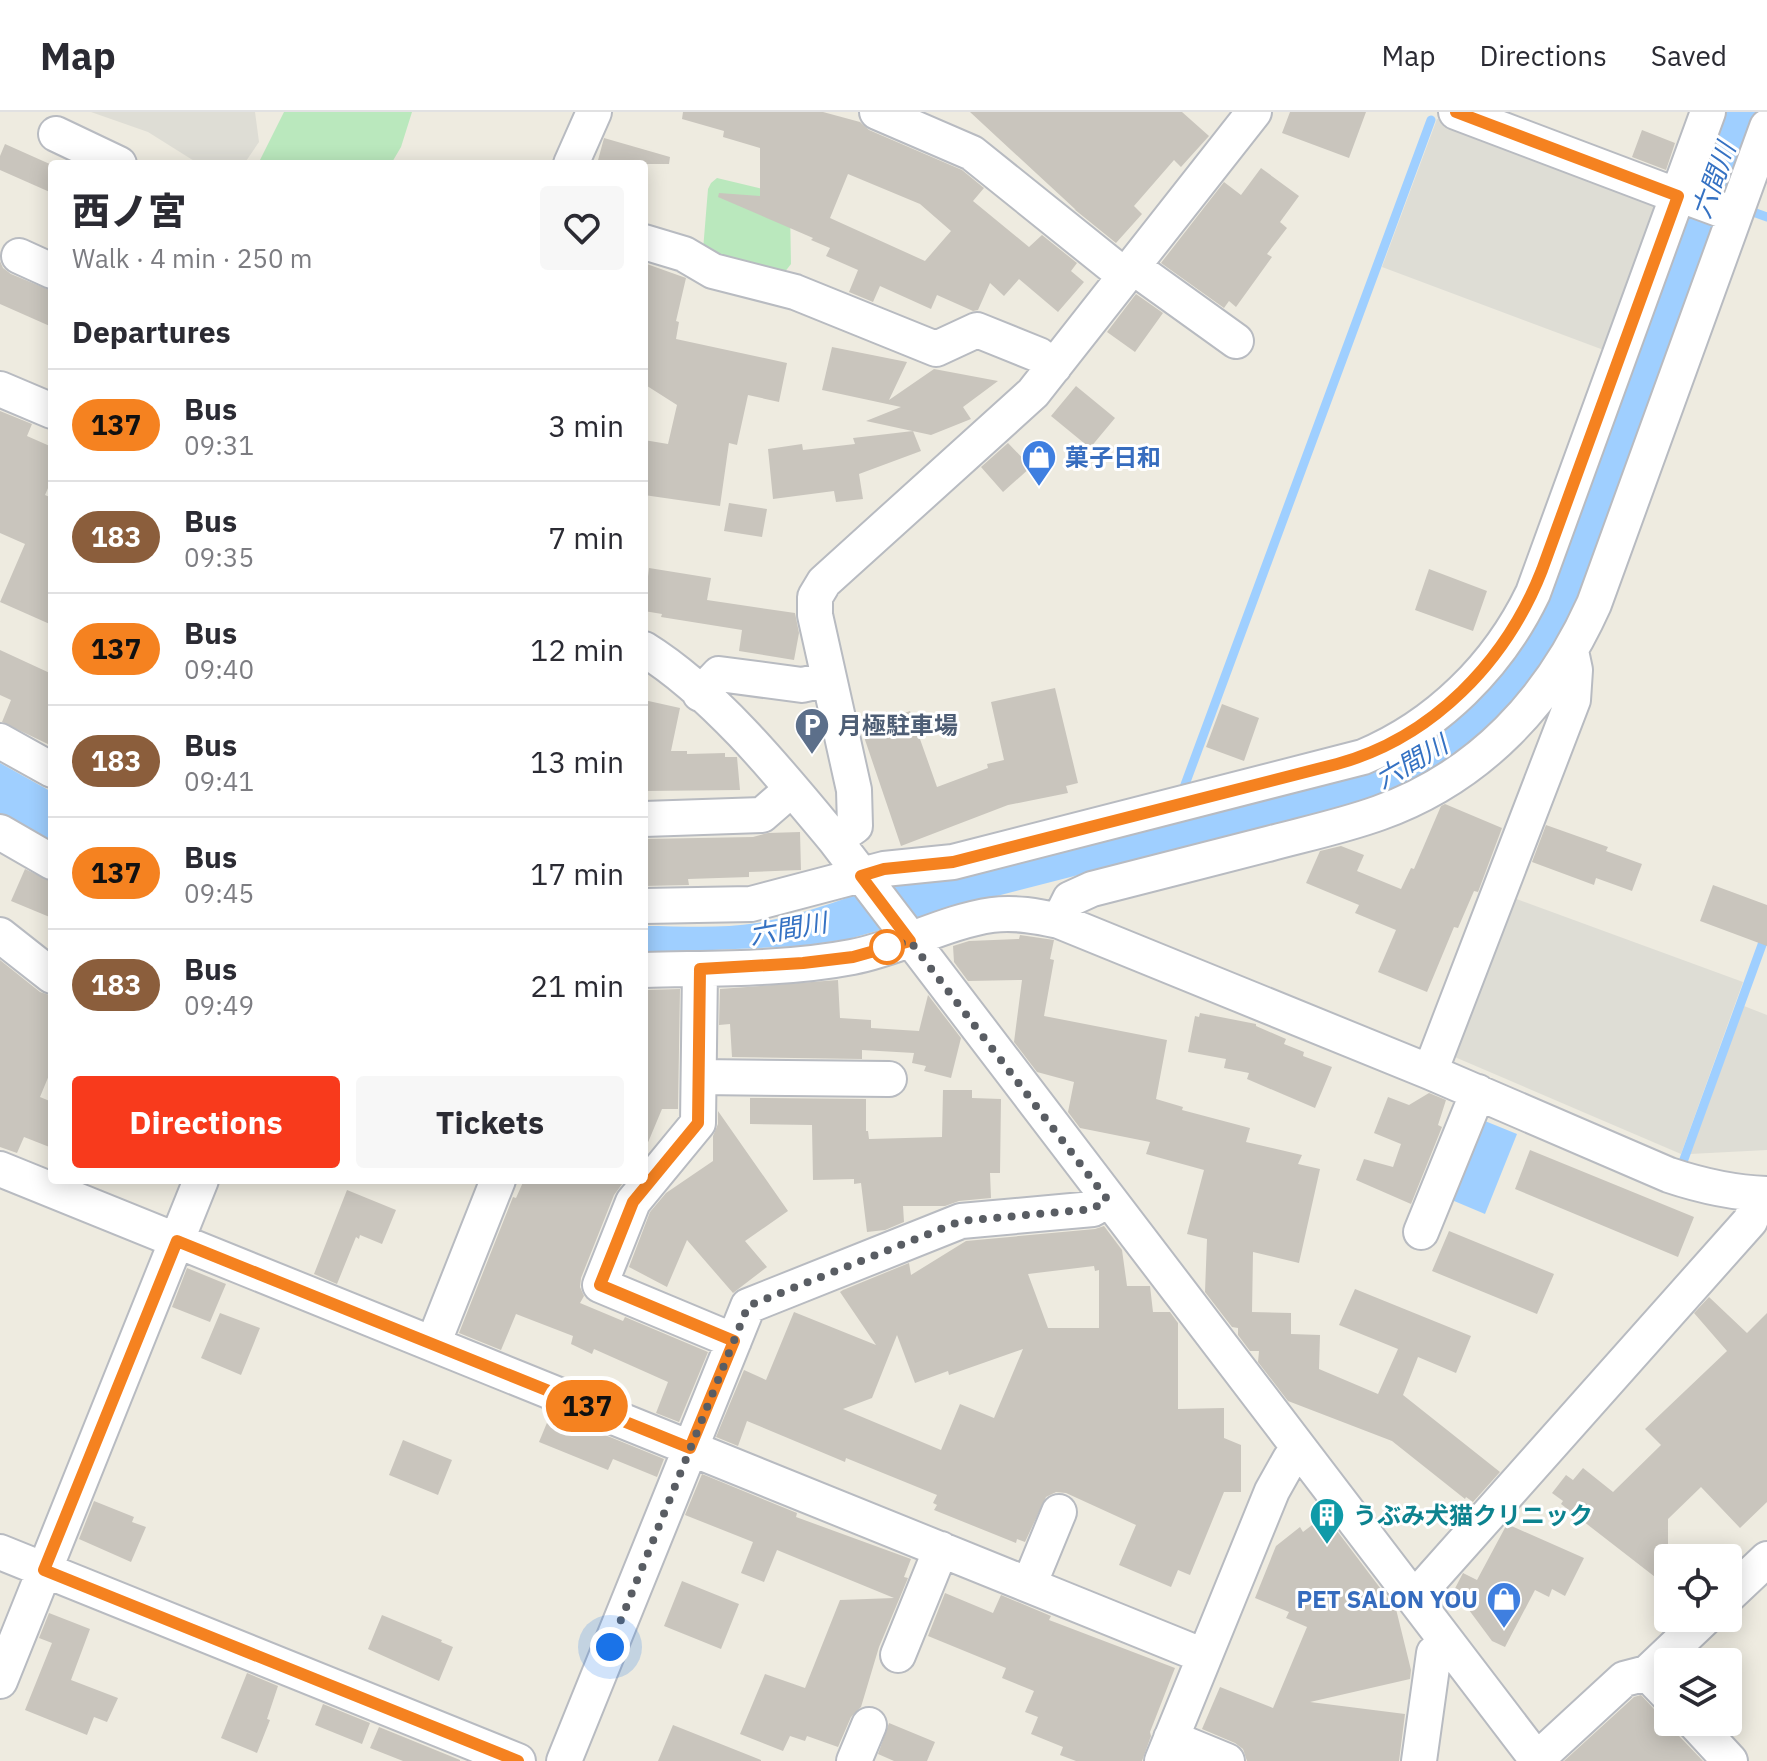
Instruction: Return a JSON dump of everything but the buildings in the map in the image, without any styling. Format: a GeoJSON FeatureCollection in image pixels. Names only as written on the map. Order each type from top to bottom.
{"type":"FeatureCollection","features":[{"type":"Feature","properties":{"kind":"street"},"geometry":{"type":"LineString","coordinates":[[573,160],[594,112]]}},
{"type":"Feature","properties":{"kind":"street"},"geometry":{"type":"LineString","coordinates":[[877,112],[972,153],[1129,271],[1236,341]]}},
{"type":"Feature","properties":{"kind":"street"},"geometry":{"type":"LineString","coordinates":[[835,840],[855,826],[854,790],[815,615],[815,597],[824,582],[1020,406],[1254,112]]}},
{"type":"Feature","properties":{"kind":"street"},"geometry":{"type":"LineString","coordinates":[[1456,112],[1730,213]]}},
{"type":"Feature","properties":{"kind":"street"},"geometry":{"type":"LineString","coordinates":[[648,906],[751,904],[863,879],[884,869],[953,862],[1337,764],[1388,746],[1434,717],[1494,655],[1516,625],[1533,593],[1681,195],[1708,112]]}},
{"type":"Feature","properties":{"kind":"street"},"geometry":{"type":"LineString","coordinates":[[1059,921],[1070,899],[1092,889],[1343,825],[1415,798],[1449,779],[1509,732],[1536,703],[1571,651],[1594,604],[1730,213],[1767,127]]}},
{"type":"Feature","properties":{"kind":"street"},"geometry":{"type":"LineString","coordinates":[[56,134],[111,160]]}},
{"type":"Feature","properties":{"kind":"street"},"geometry":{"type":"LineString","coordinates":[[648,243],[684,254],[713,271],[795,292],[936,349],[977,330],[1039,355],[1054,367]]}},
{"type":"Feature","properties":{"kind":"street"},"geometry":{"type":"LineString","coordinates":[[19,256],[48,269]]}},
{"type":"Feature","properties":{"kind":"street"},"geometry":{"type":"LineString","coordinates":[[0,389],[48,409]]}},
{"type":"Feature","properties":{"kind":"street"},"geometry":{"type":"LineString","coordinates":[[1430,1072],[1573,700],[1575,670],[1571,651]]}},
{"type":"Feature","properties":{"kind":"street"},"geometry":{"type":"LineString","coordinates":[[648,652],[680,674],[700,694],[792,789],[835,840],[1537,1760],[1624,1679],[1654,1683]]}},
{"type":"Feature","properties":{"kind":"street"},"geometry":{"type":"LineString","coordinates":[[700,694],[719,674],[802,685],[829,679]]}},
{"type":"Feature","properties":{"kind":"street"},"geometry":{"type":"LineString","coordinates":[[0,741],[48,768]]}},
{"type":"Feature","properties":{"kind":"street"},"geometry":{"type":"LineString","coordinates":[[648,819],[762,815],[792,789]]}},
{"type":"Feature","properties":{"kind":"street"},"geometry":{"type":"LineString","coordinates":[[0,832],[48,860]]}},
{"type":"Feature","properties":{"kind":"street"},"geometry":{"type":"LineString","coordinates":[[648,970],[803,963],[853,957],[906,936],[962,921],[994,915],[1027,914],[1059,921],[1430,1072],[1669,1175],[1705,1187],[1743,1194],[1764,1194],[1750,1221],[1425,1586],[1411,1596]]}},
{"type":"Feature","properties":{"kind":"street"},"geometry":{"type":"LineString","coordinates":[[0,935],[48,973]]}},
{"type":"Feature","properties":{"kind":"street"},"geometry":{"type":"LineString","coordinates":[[648,1184],[698,1123],[700,969]]}},
{"type":"Feature","properties":{"kind":"street"},"geometry":{"type":"LineString","coordinates":[[699,1077],[889,1079]]}},
{"type":"Feature","properties":{"kind":"street"},"geometry":{"type":"LineString","coordinates":[[1421,1232],[1478,1092]]}},
{"type":"Feature","properties":{"kind":"street"},"geometry":{"type":"LineString","coordinates":[[0,1169],[1204,1656]]}},
{"type":"Feature","properties":{"kind":"street"},"geometry":{"type":"LineString","coordinates":[[0,1681],[199,1184]]}},
{"type":"Feature","properties":{"kind":"street"},"geometry":{"type":"LineString","coordinates":[[433,1344],[496,1184]]}},
{"type":"Feature","properties":{"kind":"street"},"geometry":{"type":"LineString","coordinates":[[648,1184],[633,1202],[600,1285],[734,1341]]}},
{"type":"Feature","properties":{"kind":"street"},"geometry":{"type":"LineString","coordinates":[[564,1761],[748,1306],[939,1228],[982,1217],[1093,1209],[1107,1199]]}},
{"type":"Feature","properties":{"kind":"street"},"geometry":{"type":"LineString","coordinates":[[1227,1761],[1166,1750],[1272,1491],[1290,1459],[1300,1451]]}},
{"type":"Feature","properties":{"kind":"street"},"geometry":{"type":"LineString","coordinates":[[1029,1585],[1059,1512]]}},
{"type":"Feature","properties":{"kind":"street"},"geometry":{"type":"LineString","coordinates":[[898,1655],[941,1549]]}},
{"type":"Feature","properties":{"kind":"street"},"geometry":{"type":"LineString","coordinates":[[0,1552],[518,1761]]}},
{"type":"Feature","properties":{"kind":"street"},"geometry":{"type":"LineString","coordinates":[[1742,1583],[1767,1559]]}},
{"type":"Feature","properties":{"kind":"street"},"geometry":{"type":"LineString","coordinates":[[1419,1761],[1434,1653],[1447,1643]]}},
{"type":"Feature","properties":{"kind":"street"},"geometry":{"type":"LineString","coordinates":[[854,1761],[869,1725]]}},
{"type":"Feature","properties":{"kind":"street"},"geometry":{"type":"LineString","coordinates":[[1707,1736],[1730,1761]]}},
{"type":"Feature","properties":{"kind":"shaded area"},"geometry":{"type":"Polygon","coordinates":[[[91,112],[255,112],[259,142],[247,160],[193,160],[148,132],[91,112]]]}},
{"type":"Feature","properties":{"kind":"shaded area"},"geometry":{"type":"Polygon","coordinates":[[[1437,119],[1657,202],[1609,352],[1382,267],[1437,119]]]}},
{"type":"Feature","properties":{"kind":"shaded area"},"geometry":{"type":"Polygon","coordinates":[[[1511,897],[1743,982],[1681,1154],[1450,1055],[1511,897]]]}},
{"type":"Feature","properties":{"kind":"shaded area"},"geometry":{"type":"Polygon","coordinates":[[[1744,1006],[1767,1015],[1767,1150],[1690,1154],[1744,1006]]]}},
{"type":"Feature","properties":{"kind":"green space"},"geometry":{"type":"Polygon","coordinates":[[[284,112],[412,112],[401,147],[393,160],[260,160],[284,112]]]}},
{"type":"Feature","properties":{"kind":"green space"},"geometry":{"type":"Polygon","coordinates":[[[717,178],[776,192],[790,209],[791,264],[784,273],[778,274],[703,250],[708,189],[717,178]]]}},
{"type":"Feature","properties":{"kind":"water","name":"六間川"},"geometry":{"type":"Polygon","coordinates":[[[1722,112],[1756,112],[1580,598],[1546,664],[1499,721],[1440,766],[1374,799],[985,899],[849,939],[801,946],[648,953],[648,926],[729,926],[776,919],[830,904],[900,877],[1340,776],[1504,663],[1722,112]]]}},
{"type":"Feature","properties":{"kind":"water"},"geometry":{"type":"Polygon","coordinates":[[[0,763],[48,790],[48,840],[0,813],[0,763]]]}},
{"type":"Feature","properties":{"kind":"water"},"geometry":{"type":"Polygon","coordinates":[[[1480,1119],[1517,1134],[1485,1214],[1447,1198],[1480,1119]]]}},
{"type":"Feature","properties":{"kind":"waterway"},"geometry":{"type":"LineString","coordinates":[[1183,790],[1431,120]]}},
{"type":"Feature","properties":{"kind":"waterway"},"geometry":{"type":"LineString","coordinates":[[1753,212],[1767,217]]}},
{"type":"Feature","properties":{"kind":"waterway"},"geometry":{"type":"LineString","coordinates":[[1683,1162],[1767,931]]}},
{"type":"Feature","properties":{"kind":"bus line","name":"137"},"geometry":{"type":"LineString","coordinates":[[648,1184],[698,1123],[700,969],[853,957],[910,941],[861,876],[884,869],[953,862],[1363,757],[1388,746],[1434,717],[1494,655],[1522,615],[1533,593],[1678,196],[1456,112]]}},
{"type":"Feature","properties":{"kind":"bus line","name":"137"},"geometry":{"type":"LineString","coordinates":[[518,1761],[44,1570],[177,1241],[690,1448],[734,1341],[600,1285],[633,1202],[648,1184]]}},
{"type":"Feature","properties":{"kind":"place","name":"菓子日和"},"geometry":{"type":"Point","coordinates":[1039,488]}},
{"type":"Feature","properties":{"kind":"place","name":"月極駐車場"},"geometry":{"type":"Point","coordinates":[812,756]}},
{"type":"Feature","properties":{"kind":"place","name":"うぶみ犬猫クリニック"},"geometry":{"type":"Point","coordinates":[1327,1546]}},
{"type":"Feature","properties":{"kind":"place","name":"PET SALON YOU"},"geometry":{"type":"Point","coordinates":[1504,1630]}},
{"type":"Feature","properties":{"kind":"route"},"geometry":{"type":"LineString","coordinates":[[610,1647],[748,1306],[961,1221],[1093,1209],[1107,1199],[910,941],[887,947]]}}]}
